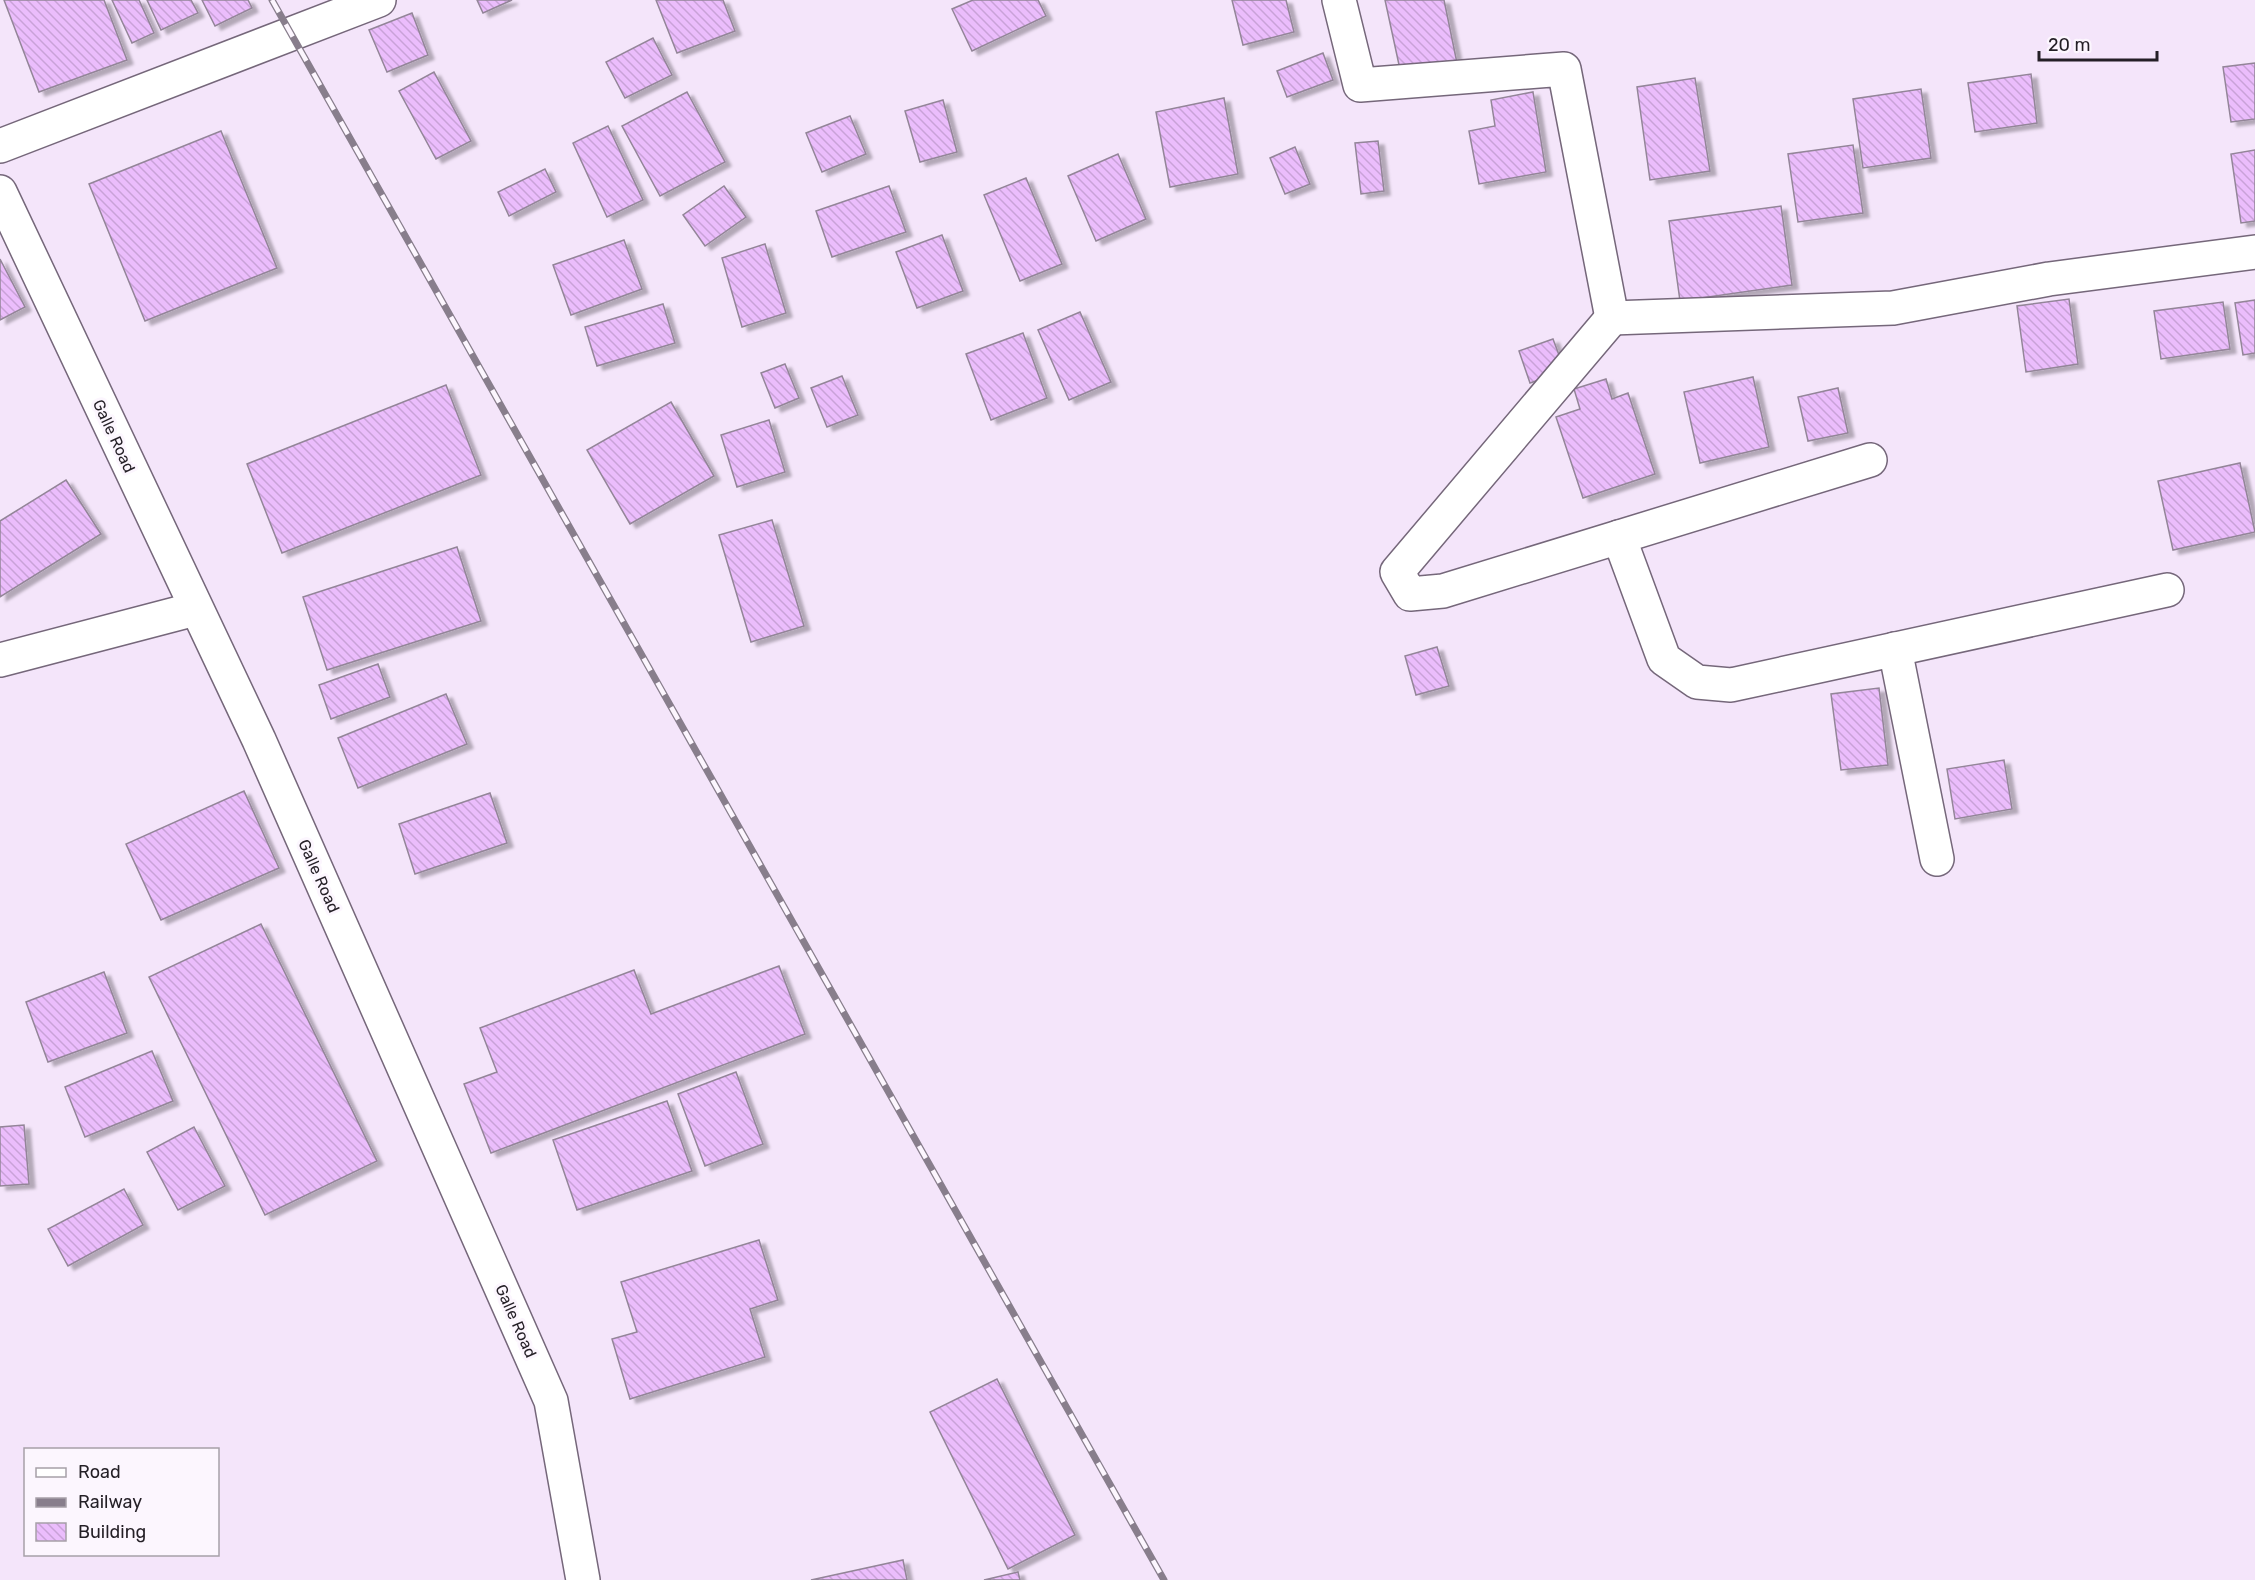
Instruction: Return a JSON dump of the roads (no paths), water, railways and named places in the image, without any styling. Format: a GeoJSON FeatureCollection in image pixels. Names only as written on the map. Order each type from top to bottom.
{"type":"FeatureCollection","features":[{"type":"Feature","properties":{"kind":"main road"},"geometry":{"type":"LineString","coordinates":[[0,146],[379,0]]}},
{"type":"Feature","properties":{"kind":"main road"},"geometry":{"type":"LineString","coordinates":[[1339,0],[1360,85],[1564,69],[1612,318]]}},
{"type":"Feature","properties":{"kind":"main road","name":"Galle Road"},"geometry":{"type":"LineString","coordinates":[[0,192],[195,609],[259,740],[551,1401],[583,1580]]}},
{"type":"Feature","properties":{"kind":"main road"},"geometry":{"type":"LineString","coordinates":[[1870,460],[1443,591],[1410,594],[1397,572],[1612,318],[1893,308],[2049,279],[2255,252]]}},
{"type":"Feature","properties":{"kind":"main road"},"geometry":{"type":"LineString","coordinates":[[1619,537],[1664,659],[1697,681],[1731,685],[2167,590]]}},
{"type":"Feature","properties":{"kind":"main road"},"geometry":{"type":"LineString","coordinates":[[0,660],[195,609]]}},
{"type":"Feature","properties":{"kind":"main road"},"geometry":{"type":"LineString","coordinates":[[1895,648],[1937,859]]}},
{"type":"Feature","properties":{"kind":"railway"},"geometry":{"type":"LineString","coordinates":[[272,0],[1164,1580]]}}]}
